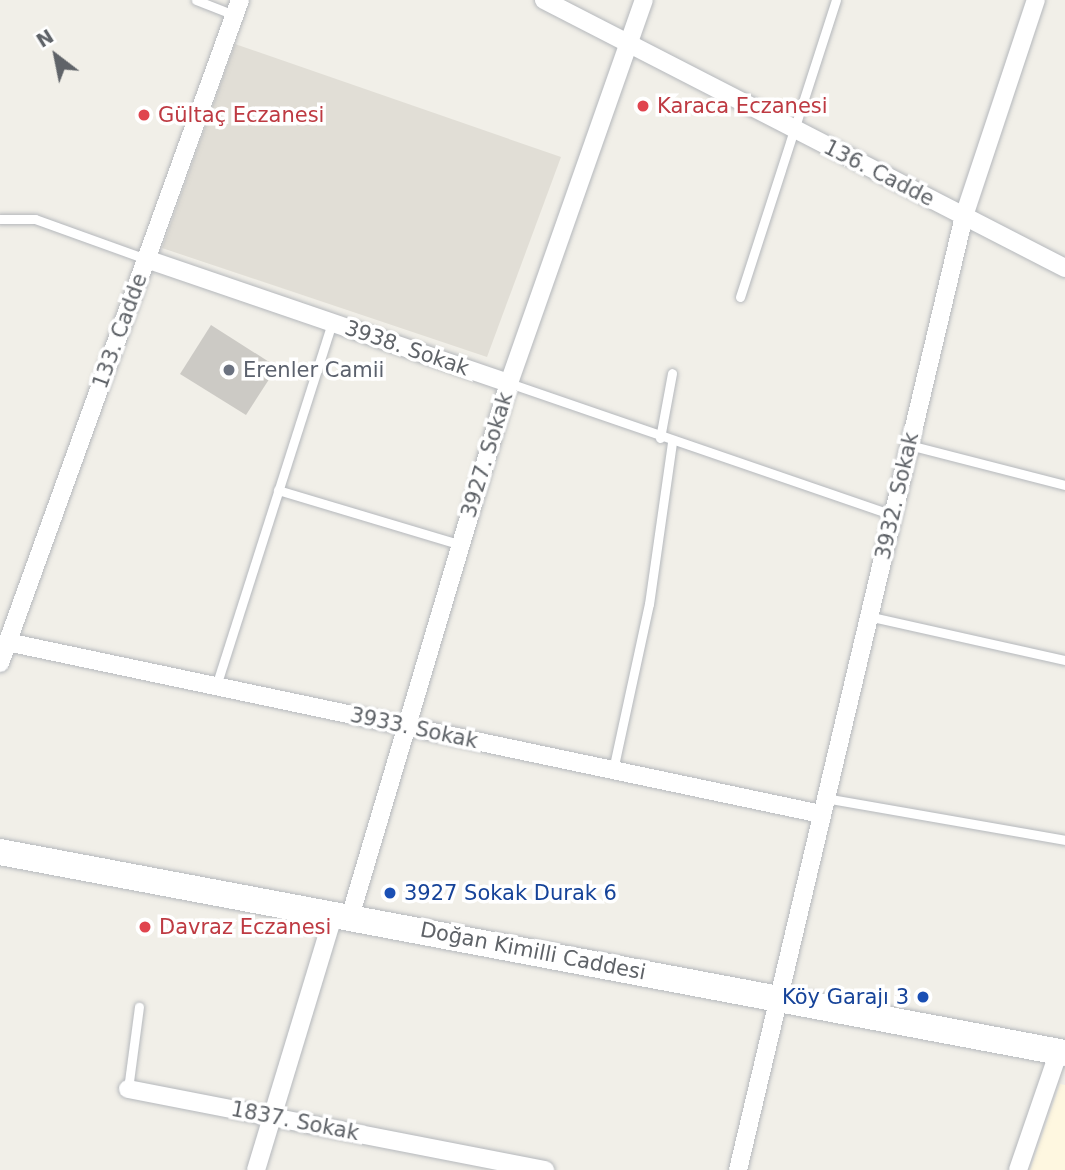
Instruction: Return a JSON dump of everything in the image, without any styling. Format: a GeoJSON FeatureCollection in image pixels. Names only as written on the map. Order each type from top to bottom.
{"type":"FeatureCollection","features":[{"type":"Feature","properties":{"kind":"main road","name":"Doğan Kimilli Caddesi"},"geometry":{"type":"LineString","coordinates":[[0,852],[778,997],[1063,1045]]}},
{"type":"Feature","properties":{"kind":"street","name":"136. Cadde"},"geometry":{"type":"LineString","coordinates":[[544,0],[1065,268]]}},
{"type":"Feature","properties":{"kind":"street","name":"3927. Sokak"},"geometry":{"type":"LineString","coordinates":[[256,1170],[407,727],[509,383],[644,0]]}},
{"type":"Feature","properties":{"kind":"street","name":"3932. Sokak"},"geometry":{"type":"LineString","coordinates":[[738,1170],[964,216],[1036,0]]}},
{"type":"Feature","properties":{"kind":"street","name":"133. Cadde"},"geometry":{"type":"LineString","coordinates":[[0,663],[237,8]]}},
{"type":"Feature","properties":{"kind":"street","name":"3938. Sokak"},"geometry":{"type":"LineString","coordinates":[[146,259],[509,383]]}},
{"type":"Feature","properties":{"kind":"street","name":"3933. Sokak"},"geometry":{"type":"LineString","coordinates":[[7,642],[613,770],[823,806]]}},
{"type":"Feature","properties":{"kind":"street"},"geometry":{"type":"LineString","coordinates":[[1018,1170],[1063,1045]]}},
{"type":"Feature","properties":{"kind":"street","name":"1837. Sokak"},"geometry":{"type":"LineString","coordinates":[[128,1089],[545,1170]]}},
{"type":"Feature","properties":{"kind":"lane"},"geometry":{"type":"LineString","coordinates":[[196,0],[237,8]]}},
{"type":"Feature","properties":{"kind":"lane"},"geometry":{"type":"LineString","coordinates":[[740,297],[836,0]]}},
{"type":"Feature","properties":{"kind":"lane","name":"3938. Sokak"},"geometry":{"type":"LineString","coordinates":[[0,219],[35,219],[146,259]]}},
{"type":"Feature","properties":{"kind":"lane"},"geometry":{"type":"LineString","coordinates":[[216,686],[332,322]]}},
{"type":"Feature","properties":{"kind":"lane"},"geometry":{"type":"LineString","coordinates":[[660,438],[672,373]]}},
{"type":"Feature","properties":{"kind":"lane","name":"3938. Sokak"},"geometry":{"type":"LineString","coordinates":[[509,383],[671,442],[892,515]]}},
{"type":"Feature","properties":{"kind":"lane"},"geometry":{"type":"LineString","coordinates":[[613,770],[649,604],[671,442]]}},
{"type":"Feature","properties":{"kind":"lane"},"geometry":{"type":"LineString","coordinates":[[909,445],[1065,485]]}},
{"type":"Feature","properties":{"kind":"lane"},"geometry":{"type":"LineString","coordinates":[[278,490],[461,545]]}},
{"type":"Feature","properties":{"kind":"lane"},"geometry":{"type":"LineString","coordinates":[[868,616],[1065,660]]}},
{"type":"Feature","properties":{"kind":"lane"},"geometry":{"type":"LineString","coordinates":[[823,806],[1065,841]]}},
{"type":"Feature","properties":{"kind":"lane","name":"1837. Sokak"},"geometry":{"type":"LineString","coordinates":[[128,1089],[139,1007]]}},
{"type":"Feature","properties":{"kind":"shaded area"},"geometry":{"type":"Polygon","coordinates":[[[235,44],[561,157],[487,357],[162,248],[235,44]]]}},
{"type":"Feature","properties":{"kind":"shaded area"},"geometry":{"type":"Polygon","coordinates":[[[1060,1084],[1065,1085],[1065,1170],[1030,1170],[1060,1084]]]}},
{"type":"Feature","properties":{"kind":"building","name":"Erenler Camii"},"geometry":{"type":"Polygon","coordinates":[[[211,325],[277,367],[246,415],[180,374],[211,325]]]}},
{"type":"Feature","properties":{"kind":"place","name":"Karaca Eczanesi"},"geometry":{"type":"Point","coordinates":[643,106]}},
{"type":"Feature","properties":{"kind":"place","name":"Gültaç Eczanesi"},"geometry":{"type":"Point","coordinates":[144,115]}},
{"type":"Feature","properties":{"kind":"place","name":"Erenler Camii"},"geometry":{"type":"Point","coordinates":[229,370]}},
{"type":"Feature","properties":{"kind":"place","name":"3927 Sokak Durak 6"},"geometry":{"type":"Point","coordinates":[390,893]}},
{"type":"Feature","properties":{"kind":"place","name":"Davraz Eczanesi"},"geometry":{"type":"Point","coordinates":[145,927]}},
{"type":"Feature","properties":{"kind":"place","name":"Köy Garajı 3"},"geometry":{"type":"Point","coordinates":[923,997]}}]}
